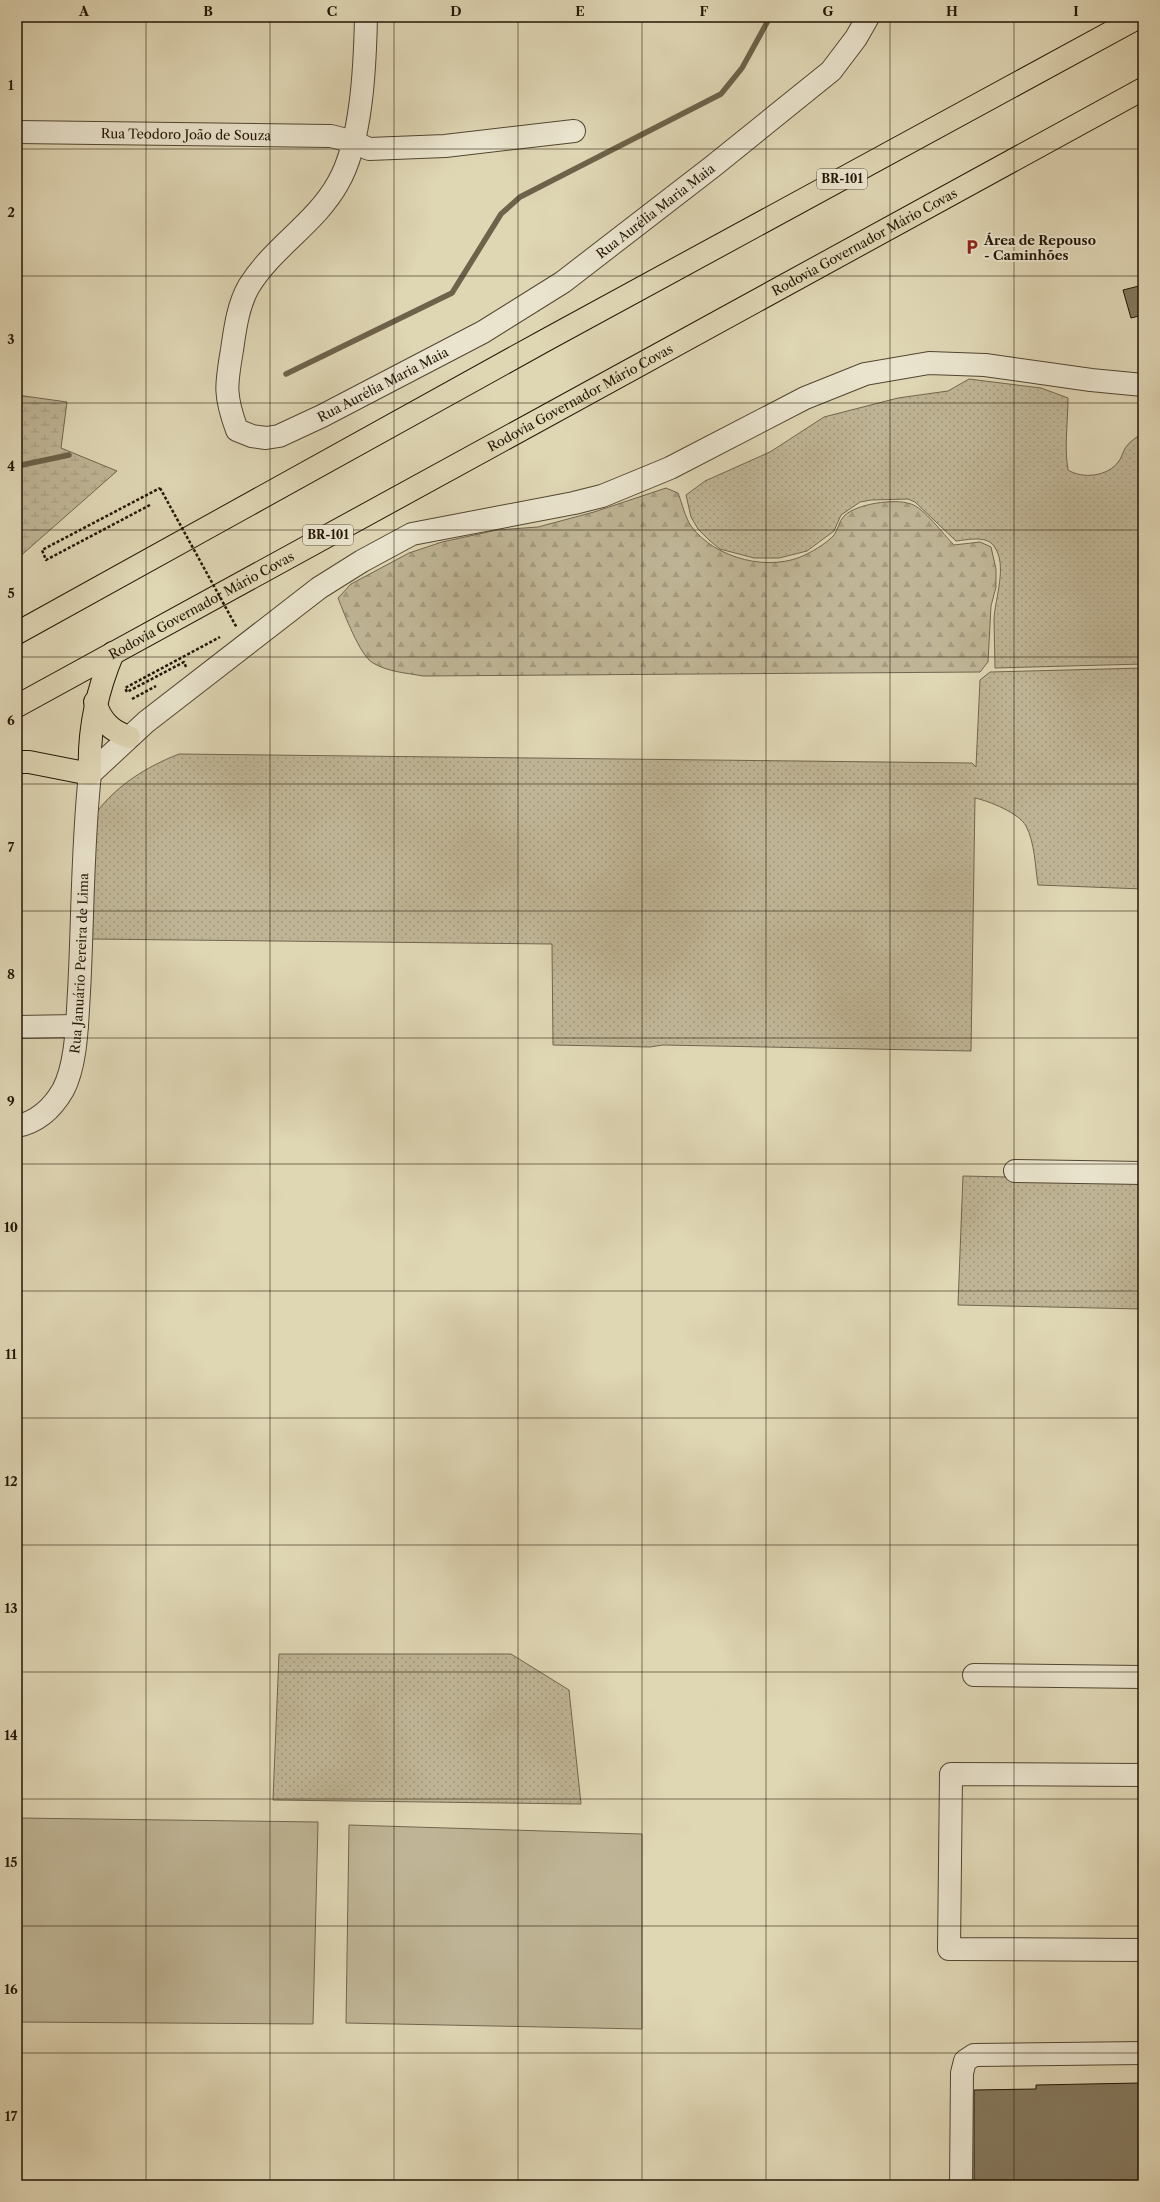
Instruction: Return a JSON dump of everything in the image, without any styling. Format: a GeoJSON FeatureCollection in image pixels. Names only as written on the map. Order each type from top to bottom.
{"type":"FeatureCollection","features":[{"type":"Feature","properties":{"kind":"highway","name":"BR-101"},"geometry":{"type":"LineString","coordinates":[[17,633],[544,341],[1139,17]]}},
{"type":"Feature","properties":{"kind":"highway","name":"Rodovia Governador Mário Covas"},"geometry":{"type":"LineString","coordinates":[[17,706],[1143,89]]}},
{"type":"Feature","properties":{"kind":"highway"},"geometry":{"type":"LineString","coordinates":[[17,762],[29,762],[90,774],[89,750],[95,702],[113,653]]}},
{"type":"Feature","properties":{"kind":"highway"},"geometry":{"type":"LineString","coordinates":[[95,702],[105,723],[117,732],[129,737]]}},
{"type":"Feature","properties":{"kind":"street","name":"Rua Aurélia Maria Maia"},"geometry":{"type":"LineString","coordinates":[[366,17],[363,71],[354,142],[339,183],[326,202],[261,269],[248,287],[239,310],[226,384],[228,406],[237,430],[252,436],[266,438],[279,436],[322,416],[483,332],[563,282],[712,167],[831,71],[856,38],[868,17]]}},
{"type":"Feature","properties":{"kind":"street","name":"Rua Teodoro João de Souza"},"geometry":{"type":"LineString","coordinates":[[17,132],[331,136],[354,142],[369,149],[446,146],[574,131]]}},
{"type":"Feature","properties":{"kind":"street"},"geometry":{"type":"LineString","coordinates":[[90,774],[155,715],[319,588],[362,561],[412,534],[574,503],[602,496],[670,468],[805,398],[865,374],[929,363],[985,365],[1091,380],[1143,385]]}},
{"type":"Feature","properties":{"kind":"street","name":"Rua Januário Pereira de Lima"},"geometry":{"type":"LineString","coordinates":[[17,1126],[38,1119],[50,1109],[63,1089],[70,1068],[77,1026],[82,948],[85,833],[90,774]]}},
{"type":"Feature","properties":{"kind":"street"},"geometry":{"type":"LineString","coordinates":[[17,1027],[77,1026]]}},
{"type":"Feature","properties":{"kind":"street"},"geometry":{"type":"LineString","coordinates":[[1015,1171],[1143,1173]]}},
{"type":"Feature","properties":{"kind":"street"},"geometry":{"type":"LineString","coordinates":[[974,1675],[1143,1677]]}},
{"type":"Feature","properties":{"kind":"street"},"geometry":{"type":"LineString","coordinates":[[1143,1775],[951,1774],[949,1949],[1143,1950]]}},
{"type":"Feature","properties":{"kind":"street"},"geometry":{"type":"LineString","coordinates":[[961,2185],[962,2073],[965,2060],[974,2055],[1143,2053]]}},
{"type":"Feature","properties":{"kind":"path"},"geometry":{"type":"LineString","coordinates":[[150,505],[46,560],[42,550],[160,488],[237,628],[230,632]]}},
{"type":"Feature","properties":{"kind":"path"},"geometry":{"type":"LineString","coordinates":[[188,670],[184,662],[127,692],[125,688],[223,636]]}},
{"type":"Feature","properties":{"kind":"path"},"geometry":{"type":"LineString","coordinates":[[132,699],[160,684]]}},
{"type":"Feature","properties":{"kind":"green space"},"geometry":{"type":"Polygon","coordinates":[[[969,379],[1041,388],[1068,398],[1066,443],[1068,470],[1080,475],[1095,475],[1114,466],[1121,458],[1128,445],[1143,433],[1143,664],[995,668],[994,619],[1000,582],[1000,562],[994,546],[986,540],[981,539],[956,541],[915,502],[908,499],[871,500],[860,502],[841,515],[834,531],[807,551],[779,558],[754,558],[720,549],[698,529],[691,517],[686,495],[705,481],[770,452],[824,417],[898,398],[948,391],[969,379]]]}},
{"type":"Feature","properties":{"kind":"green space"},"geometry":{"type":"Polygon","coordinates":[[[17,395],[67,402],[61,448],[117,471],[17,559],[17,395]]]}},
{"type":"Feature","properties":{"kind":"green space"},"geometry":{"type":"Polygon","coordinates":[[[666,488],[678,493],[691,526],[701,537],[714,547],[729,554],[744,560],[761,562],[793,560],[807,554],[831,538],[844,516],[857,508],[885,502],[904,502],[916,506],[954,545],[980,542],[991,547],[996,569],[996,587],[991,606],[988,662],[980,672],[423,676],[398,672],[385,668],[368,659],[353,634],[338,598],[351,584],[409,553],[442,542],[497,530],[538,527],[594,512],[666,488]]]}},
{"type":"Feature","properties":{"kind":"green space"},"geometry":{"type":"Polygon","coordinates":[[[1143,668],[1143,889],[1038,885],[1033,847],[1026,826],[1010,812],[975,798],[971,1051],[663,1045],[650,1047],[553,1045],[552,944],[91,939],[96,813],[123,785],[144,771],[179,754],[972,763],[976,767],[980,680],[990,672],[1143,668]]]}},
{"type":"Feature","properties":{"kind":"green space"},"geometry":{"type":"Polygon","coordinates":[[[963,1176],[1143,1180],[1143,1309],[958,1305],[963,1176]]]}},
{"type":"Feature","properties":{"kind":"green space"},"geometry":{"type":"Polygon","coordinates":[[[279,1654],[511,1654],[569,1690],[581,1804],[273,1800],[279,1654]]]}},
{"type":"Feature","properties":{"kind":"green space"},"geometry":{"type":"Polygon","coordinates":[[[17,1818],[318,1822],[313,2024],[17,2022],[17,1818]]]}},
{"type":"Feature","properties":{"kind":"green space"},"geometry":{"type":"Polygon","coordinates":[[[349,1825],[642,1834],[642,2029],[346,2023],[349,1825]]]}},
{"type":"Feature","properties":{"kind":"building"},"geometry":{"type":"Polygon","coordinates":[[[1143,285],[1143,315],[1131,318],[1123,290],[1143,285]]]}},
{"type":"Feature","properties":{"kind":"building"},"geometry":{"type":"Polygon","coordinates":[[[1139,2083],[1140,2185],[974,2185],[974,2090],[1036,2089],[1036,2085],[1139,2083]]]}},
{"type":"Feature","properties":{"kind":"waterway"},"geometry":{"type":"LineString","coordinates":[[286,374],[452,293],[501,214],[520,197],[721,94],[742,68],[770,17]]}},
{"type":"Feature","properties":{"kind":"waterway"},"geometry":{"type":"LineString","coordinates":[[17,466],[69,455]]}},
{"type":"Feature","properties":{"kind":"place","name":"Área de Repouso - Caminhões"},"geometry":{"type":"Point","coordinates":[972,247]}}]}
